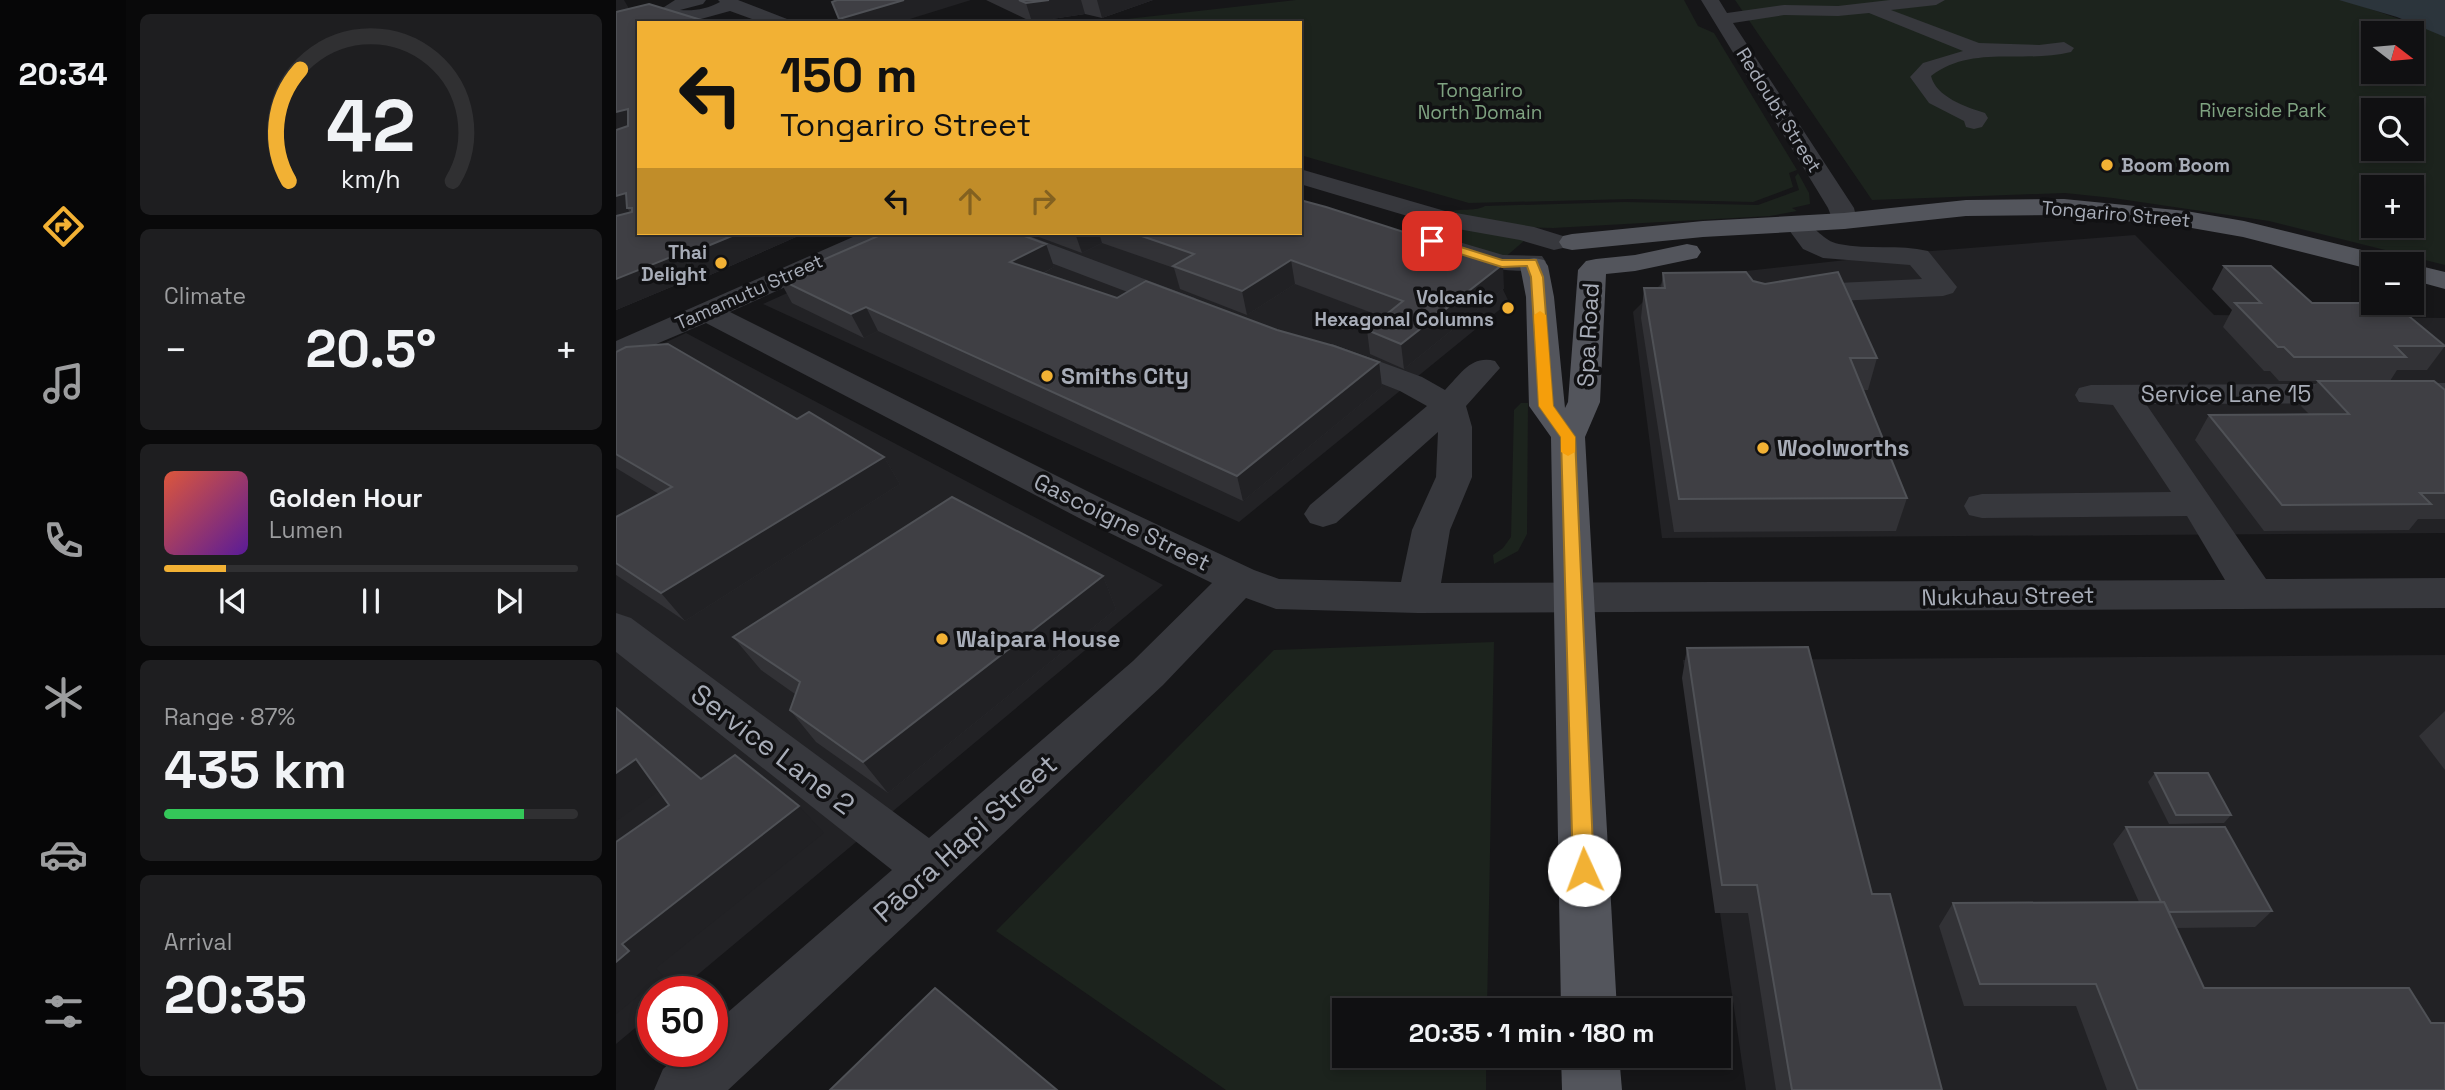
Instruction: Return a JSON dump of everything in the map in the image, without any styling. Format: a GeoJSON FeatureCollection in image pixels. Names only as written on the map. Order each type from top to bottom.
{"type":"FeatureCollection","features":[{"type":"Feature","properties":{"kind":"main road","name":"Tongariro Street"},"geometry":{"type":"LineString","coordinates":[[1563,242],[2009,206],[2101,210],[2186,219],[2244,229],[2361,258]]}},
{"type":"Feature","properties":{"kind":"main road","name":"Tongariro Street"},"geometry":{"type":"LineString","coordinates":[[1533,264],[1555,275],[1568,276],[1844,221]]}},
{"type":"Feature","properties":{"kind":"main road"},"geometry":{"type":"LineString","coordinates":[[1533,264],[1531,256],[1535,250],[1563,242],[1594,249],[1600,261],[1594,269]]}},
{"type":"Feature","properties":{"kind":"main road","name":"Spa Road"},"geometry":{"type":"LineString","coordinates":[[1533,264],[1540,297],[1546,406],[1568,437]]}},
{"type":"Feature","properties":{"kind":"main road","name":"Spa Road"},"geometry":{"type":"LineString","coordinates":[[1589,998],[1568,437],[1584,402],[1594,269]]}},
{"type":"Feature","properties":{"kind":"main road"},"geometry":{"type":"LineString","coordinates":[[2424,275],[2445,281]]}},
{"type":"Feature","properties":{"kind":"main road"},"geometry":{"type":"LineString","coordinates":[[1591,1068],[1592,1090]]}},
{"type":"Feature","properties":{"kind":"street"},"geometry":{"type":"LineString","coordinates":[[1716,9],[1784,10],[1936,0]]}},
{"type":"Feature","properties":{"kind":"street"},"geometry":{"type":"LineString","coordinates":[[658,12],[715,11],[732,2],[776,21]]}},
{"type":"Feature","properties":{"kind":"street"},"geometry":{"type":"LineString","coordinates":[[1881,4],[1976,50],[2039,51],[2064,48]]}},
{"type":"Feature","properties":{"kind":"street","name":"Redoubt Street"},"geometry":{"type":"LineString","coordinates":[[1716,9],[1840,208],[1844,221]]}},
{"type":"Feature","properties":{"kind":"street"},"geometry":{"type":"LineString","coordinates":[[693,10],[714,21]]}},
{"type":"Feature","properties":{"kind":"street"},"geometry":{"type":"LineString","coordinates":[[1974,122],[1977,118],[1947,106],[1922,83],[1920,76],[1923,71],[1933,66],[1977,53],[1976,50]]}},
{"type":"Feature","properties":{"kind":"street","name":"Tongariro Street"},"geometry":{"type":"LineString","coordinates":[[1302,177],[1452,221],[1563,242]]}},
{"type":"Feature","properties":{"kind":"street"},"geometry":{"type":"LineString","coordinates":[[1302,202],[1502,263],[1533,264]]}},
{"type":"Feature","properties":{"kind":"street"},"geometry":{"type":"LineString","coordinates":[[1772,300],[1827,291],[1943,287],[1918,257],[1833,251],[1812,243],[1802,230]]}},
{"type":"Feature","properties":{"kind":"street","name":"Tamamutu Street"},"geometry":{"type":"LineString","coordinates":[[616,352],[878,235]]}},
{"type":"Feature","properties":{"kind":"street"},"geometry":{"type":"LineString","coordinates":[[1003,235],[1217,316]]}},
{"type":"Feature","properties":{"kind":"street","name":"Gascoigne Street"},"geometry":{"type":"LineString","coordinates":[[706,311],[1091,509],[1240,580],[1276,594],[1572,598]]}},
{"type":"Feature","properties":{"kind":"street"},"geometry":{"type":"LineString","coordinates":[[1305,347],[1327,351],[1399,379],[1448,405],[1455,427],[1454,478],[1431,530],[1418,598]]}},
{"type":"Feature","properties":{"kind":"street"},"geometry":{"type":"LineString","coordinates":[[1324,514],[1448,405],[1484,368]]}},
{"type":"Feature","properties":{"kind":"street","name":"Service Lane 15"},"geometry":{"type":"LineString","coordinates":[[2198,504],[2107,395],[2445,393]]}},
{"type":"Feature","properties":{"kind":"street"},"geometry":{"type":"LineString","coordinates":[[1982,506],[2198,504],[2254,593]]}},
{"type":"Feature","properties":{"kind":"street","name":"Pāora Hapi Street"},"geometry":{"type":"LineString","coordinates":[[684,1090],[1149,673],[1240,580]]}},
{"type":"Feature","properties":{"kind":"street","name":"Nukuhau Street"},"geometry":{"type":"LineString","coordinates":[[1572,598],[2445,593]]}},
{"type":"Feature","properties":{"kind":"street","name":"Service Lane 2"},"geometry":{"type":"LineString","coordinates":[[616,629],[930,869]]}},
{"type":"Feature","properties":{"kind":"shaded area"},"geometry":{"type":"Polygon","coordinates":[[[2339,0],[2445,0],[2445,37],[2424,28],[2424,21],[2407,21],[2339,0]]]}},
{"type":"Feature","properties":{"kind":"shaded area"},"geometry":{"type":"Polygon","coordinates":[[[1302,233],[1493,269],[1509,302],[1239,522],[763,304],[916,235],[1302,233]]]}},
{"type":"Feature","properties":{"kind":"shaded area"},"geometry":{"type":"Polygon","coordinates":[[[2135,235],[2214,315],[2445,318],[2445,383],[2149,385],[2445,403],[2445,533],[1662,538],[1633,312],[1665,280],[1919,252],[2135,235]]]}},
{"type":"Feature","properties":{"kind":"shaded area"},"geometry":{"type":"Polygon","coordinates":[[[686,333],[1163,585],[696,976],[637,976],[637,1026],[616,1044],[616,365],[686,333]]]}},
{"type":"Feature","properties":{"kind":"shaded area"},"geometry":{"type":"Polygon","coordinates":[[[2445,655],[2445,1090],[1746,1090],[1683,660],[2445,655]]]}},
{"type":"Feature","properties":{"kind":"green space","name":"Tongariro North Domain"},"geometry":{"type":"Polygon","coordinates":[[[1296,0],[1684,0],[1698,26],[1714,33],[1797,170],[1789,173],[1793,187],[1753,202],[1630,199],[1469,203],[1302,156],[1302,21],[1109,21],[1296,0]]]}},
{"type":"Feature","properties":{"kind":"green space","name":"Riverside Park"},"geometry":{"type":"Polygon","coordinates":[[[1735,0],[2345,0],[2405,21],[2361,21],[2361,84],[2424,84],[2424,28],[2445,35],[2445,265],[2424,260],[2424,252],[2393,252],[2269,221],[2065,193],[1872,200],[1735,0]]]}},
{"type":"Feature","properties":{"kind":"green space"},"geometry":{"type":"Polygon","coordinates":[[[1798,173],[1809,193],[1810,204],[1792,208],[1797,211],[1770,216],[1553,228],[1512,227],[1444,215],[1485,206],[1625,202],[1758,205],[1799,190],[1795,177],[1798,173]]]}},
{"type":"Feature","properties":{"kind":"green space"},"geometry":{"type":"Polygon","coordinates":[[[1435,220],[1525,240],[1503,259],[1418,232],[1435,220]]]}},
{"type":"Feature","properties":{"kind":"green space"},"geometry":{"type":"Polygon","coordinates":[[[1521,403],[1528,403],[1527,534],[1518,551],[1494,564],[1493,555],[1503,548],[1511,537],[1514,410],[1521,403]]]}},
{"type":"Feature","properties":{"kind":"green space"},"geometry":{"type":"Polygon","coordinates":[[[1494,642],[1487,998],[1332,998],[1332,1068],[1486,1068],[1486,1090],[1226,1090],[996,931],[1274,650],[1494,642]]]}},
{"type":"Feature","properties":{"kind":"building"},"geometry":{"type":"Polygon","coordinates":[[[904,0],[839,19],[832,2],[904,0]]]}},
{"type":"Feature","properties":{"kind":"building"},"geometry":{"type":"Polygon","coordinates":[[[1019,0],[1049,0],[1026,3],[1019,0]]]}},
{"type":"Feature","properties":{"kind":"building"},"geometry":{"type":"Polygon","coordinates":[[[649,4],[704,21],[637,21],[637,235],[734,235],[616,279],[616,216],[632,212],[632,208],[627,208],[626,193],[616,196],[616,130],[628,126],[628,109],[616,112],[616,12],[649,4]]]}},
{"type":"Feature","properties":{"kind":"building"},"geometry":{"type":"Polygon","coordinates":[[[1302,201],[1503,264],[1401,344],[1367,330],[1403,301],[1291,260],[1242,291],[1173,266],[1194,254],[1139,235],[1302,235],[1302,201]]]}},
{"type":"Feature","properties":{"kind":"building"},"geometry":{"type":"Polygon","coordinates":[[[880,235],[1021,235],[1046,244],[1010,262],[1117,298],[1146,281],[1277,330],[1379,362],[1237,476],[866,307],[851,314],[779,279],[880,235]]]}},
{"type":"Feature","properties":{"kind":"building"},"geometry":{"type":"Polygon","coordinates":[[[2224,266],[2271,266],[2312,303],[2361,303],[2361,315],[2408,315],[2445,346],[2395,346],[2406,357],[2294,357],[2284,347],[2278,347],[2235,303],[2261,303],[2224,266]]]}},
{"type":"Feature","properties":{"kind":"building","name":"Woolworths"},"geometry":{"type":"Polygon","coordinates":[[[1746,272],[1753,281],[1765,284],[1838,272],[1877,358],[1850,358],[1907,498],[1679,499],[1644,288],[1665,288],[1663,273],[1746,272]]]}},
{"type":"Feature","properties":{"kind":"building"},"geometry":{"type":"Polygon","coordinates":[[[668,344],[797,419],[809,412],[884,457],[661,593],[616,563],[616,517],[672,487],[616,454],[616,352],[626,347],[668,344]]]}},
{"type":"Feature","properties":{"kind":"building"},"geometry":{"type":"Polygon","coordinates":[[[2318,381],[2434,381],[2445,390],[2445,493],[2420,493],[2431,504],[2282,505],[2209,415],[2349,414],[2318,381]]]}},
{"type":"Feature","properties":{"kind":"building","name":"Waipara House"},"geometry":{"type":"Polygon","coordinates":[[[952,497],[1103,576],[863,762],[790,710],[800,682],[733,637],[952,497]]]}},
{"type":"Feature","properties":{"kind":"building"},"geometry":{"type":"Polygon","coordinates":[[[1808,647],[1872,894],[1890,894],[1942,1090],[1792,1090],[1757,885],[1722,885],[1687,648],[1808,647]]]}},
{"type":"Feature","properties":{"kind":"building"},"geometry":{"type":"Polygon","coordinates":[[[616,708],[701,779],[735,755],[799,806],[622,944],[629,951],[616,962],[616,842],[669,805],[636,759],[616,773],[616,708]]]}},
{"type":"Feature","properties":{"kind":"building"},"geometry":{"type":"Polygon","coordinates":[[[2155,773],[2208,773],[2231,815],[2176,815],[2155,773]]]}},
{"type":"Feature","properties":{"kind":"building"},"geometry":{"type":"Polygon","coordinates":[[[2126,827],[2225,827],[2272,911],[2169,912],[2164,902],[2161,902],[2126,827]]]}},
{"type":"Feature","properties":{"kind":"building"},"geometry":{"type":"Polygon","coordinates":[[[2164,902],[2204,988],[2409,988],[2431,1023],[2445,1023],[2445,1090],[2138,1090],[2096,984],[1980,984],[1953,903],[2164,902]]]}},
{"type":"Feature","properties":{"kind":"building"},"geometry":{"type":"Polygon","coordinates":[[[935,988],[1057,1090],[830,1090],[935,988]]]}},
{"type":"Feature","properties":{"kind":"slow traffic"},"geometry":{"type":"LineString","coordinates":[[1540,315],[1546,406],[1568,437],[1568,452]]}},
{"type":"Feature","properties":{"kind":"place","name":"Boom Boom"},"geometry":{"type":"Point","coordinates":[2107,165]}},
{"type":"Feature","properties":{"kind":"place","name":"Thai Delight"},"geometry":{"type":"Point","coordinates":[721,263]}},
{"type":"Feature","properties":{"kind":"place","name":"Volcanic Hexagonal Columns"},"geometry":{"type":"Point","coordinates":[1508,308]}},
{"type":"Feature","properties":{"kind":"place","name":"Smiths City"},"geometry":{"type":"Point","coordinates":[1047,376]}},
{"type":"Feature","properties":{"kind":"place","name":"Woolworths"},"geometry":{"type":"Point","coordinates":[1763,448]}},
{"type":"Feature","properties":{"kind":"place","name":"Waipara House"},"geometry":{"type":"Point","coordinates":[942,639]}},
{"type":"Feature","properties":{"kind":"route"},"geometry":{"type":"LineString","coordinates":[[1432,241],[1502,263],[1532,262],[1537,277],[1546,406],[1568,437],[1584,870]]}}]}
